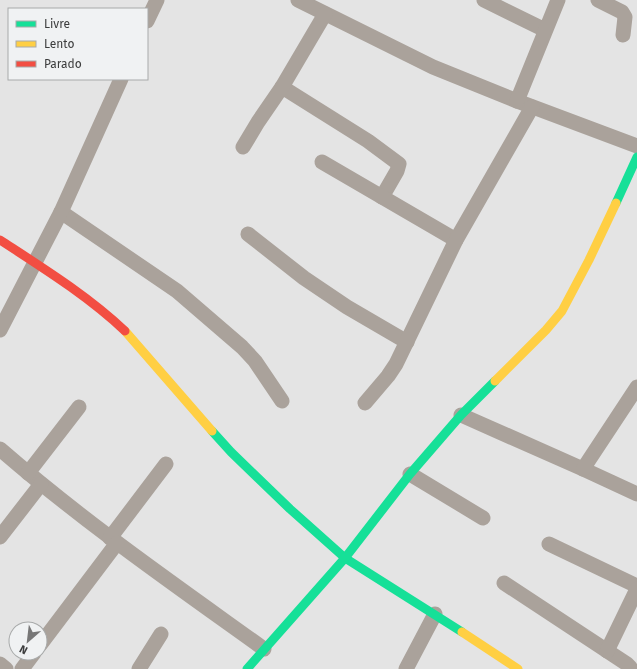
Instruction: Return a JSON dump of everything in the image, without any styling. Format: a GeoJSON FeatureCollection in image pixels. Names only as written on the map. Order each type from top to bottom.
{"type":"FeatureCollection","features":[{"type":"Feature","properties":{"kind":"street"},"geometry":{"type":"LineString","coordinates":[[148,19],[157,0]]}},
{"type":"Feature","properties":{"kind":"street"},"geometry":{"type":"LineString","coordinates":[[298,0],[433,66],[517,102],[637,146]]}},
{"type":"Feature","properties":{"kind":"street"},"geometry":{"type":"LineString","coordinates":[[484,0],[545,30]]}},
{"type":"Feature","properties":{"kind":"street"},"geometry":{"type":"LineString","coordinates":[[517,102],[558,0]]}},
{"type":"Feature","properties":{"kind":"street"},"geometry":{"type":"LineString","coordinates":[[598,0],[622,12],[625,17],[623,35]]}},
{"type":"Feature","properties":{"kind":"street"},"geometry":{"type":"LineString","coordinates":[[243,147],[282,87],[325,14]]}},
{"type":"Feature","properties":{"kind":"street"},"geometry":{"type":"LineString","coordinates":[[0,330],[36,263],[61,212],[121,80]]}},
{"type":"Feature","properties":{"kind":"street"},"geometry":{"type":"LineString","coordinates":[[282,87],[368,141],[399,164],[382,197]]}},
{"type":"Feature","properties":{"kind":"street"},"geometry":{"type":"LineString","coordinates":[[365,403],[388,376],[396,364],[456,240],[532,107]]}},
{"type":"Feature","properties":{"kind":"street"},"geometry":{"type":"LineString","coordinates":[[247,669],[345,558],[410,474],[461,415],[546,330],[562,311],[589,260],[637,157]]}},
{"type":"Feature","properties":{"kind":"street"},"geometry":{"type":"LineString","coordinates":[[322,162],[456,240]]}},
{"type":"Feature","properties":{"kind":"street"},"geometry":{"type":"LineString","coordinates":[[61,212],[177,291],[251,356],[282,401]]}},
{"type":"Feature","properties":{"kind":"street"},"geometry":{"type":"LineString","coordinates":[[248,234],[304,278],[347,307],[407,342]]}},
{"type":"Feature","properties":{"kind":"street"},"geometry":{"type":"LineString","coordinates":[[0,240],[36,263],[107,314],[128,334],[231,452],[290,509],[345,558],[435,614],[518,669]]}},
{"type":"Feature","properties":{"kind":"street"},"geometry":{"type":"LineString","coordinates":[[583,469],[637,387]]}},
{"type":"Feature","properties":{"kind":"street"},"geometry":{"type":"LineString","coordinates":[[28,474],[79,408]]}},
{"type":"Feature","properties":{"kind":"street"},"geometry":{"type":"LineString","coordinates":[[461,415],[637,494]]}},
{"type":"Feature","properties":{"kind":"street"},"geometry":{"type":"LineString","coordinates":[[0,449],[28,474],[113,540],[264,650]]}},
{"type":"Feature","properties":{"kind":"street"},"geometry":{"type":"LineString","coordinates":[[48,633],[166,464]]}},
{"type":"Feature","properties":{"kind":"street"},"geometry":{"type":"LineString","coordinates":[[410,474],[483,518]]}},
{"type":"Feature","properties":{"kind":"street"},"geometry":{"type":"LineString","coordinates":[[0,537],[41,484]]}},
{"type":"Feature","properties":{"kind":"street"},"geometry":{"type":"LineString","coordinates":[[549,544],[637,587],[607,651]]}},
{"type":"Feature","properties":{"kind":"street"},"geometry":{"type":"LineString","coordinates":[[504,583],[607,651],[630,667],[630,669]]}},
{"type":"Feature","properties":{"kind":"street"},"geometry":{"type":"LineString","coordinates":[[406,669],[435,614]]}},
{"type":"Feature","properties":{"kind":"street"},"geometry":{"type":"LineString","coordinates":[[139,669],[161,634]]}},
{"type":"Feature","properties":{"kind":"street"},"geometry":{"type":"LineString","coordinates":[[0,664],[6,669]]}},
{"type":"Feature","properties":{"kind":"traffic: fast"},"geometry":{"type":"LineString","coordinates":[[616,203],[637,157]]}},
{"type":"Feature","properties":{"kind":"traffic: fast"},"geometry":{"type":"LineString","coordinates":[[247,669],[345,558],[410,474],[461,415],[495,381]]}},
{"type":"Feature","properties":{"kind":"traffic: fast"},"geometry":{"type":"LineString","coordinates":[[212,431],[231,452],[290,509],[345,558],[462,632]]}},
{"type":"Feature","properties":{"kind":"traffic: slow"},"geometry":{"type":"LineString","coordinates":[[495,381],[546,330],[562,311],[589,260],[616,203]]}},
{"type":"Feature","properties":{"kind":"traffic: slow"},"geometry":{"type":"LineString","coordinates":[[125,331],[212,431]]}},
{"type":"Feature","properties":{"kind":"traffic: slow"},"geometry":{"type":"LineString","coordinates":[[462,632],[518,669]]}},
{"type":"Feature","properties":{"kind":"traffic: jam"},"geometry":{"type":"LineString","coordinates":[[0,240],[81,294],[125,331]]}}]}
